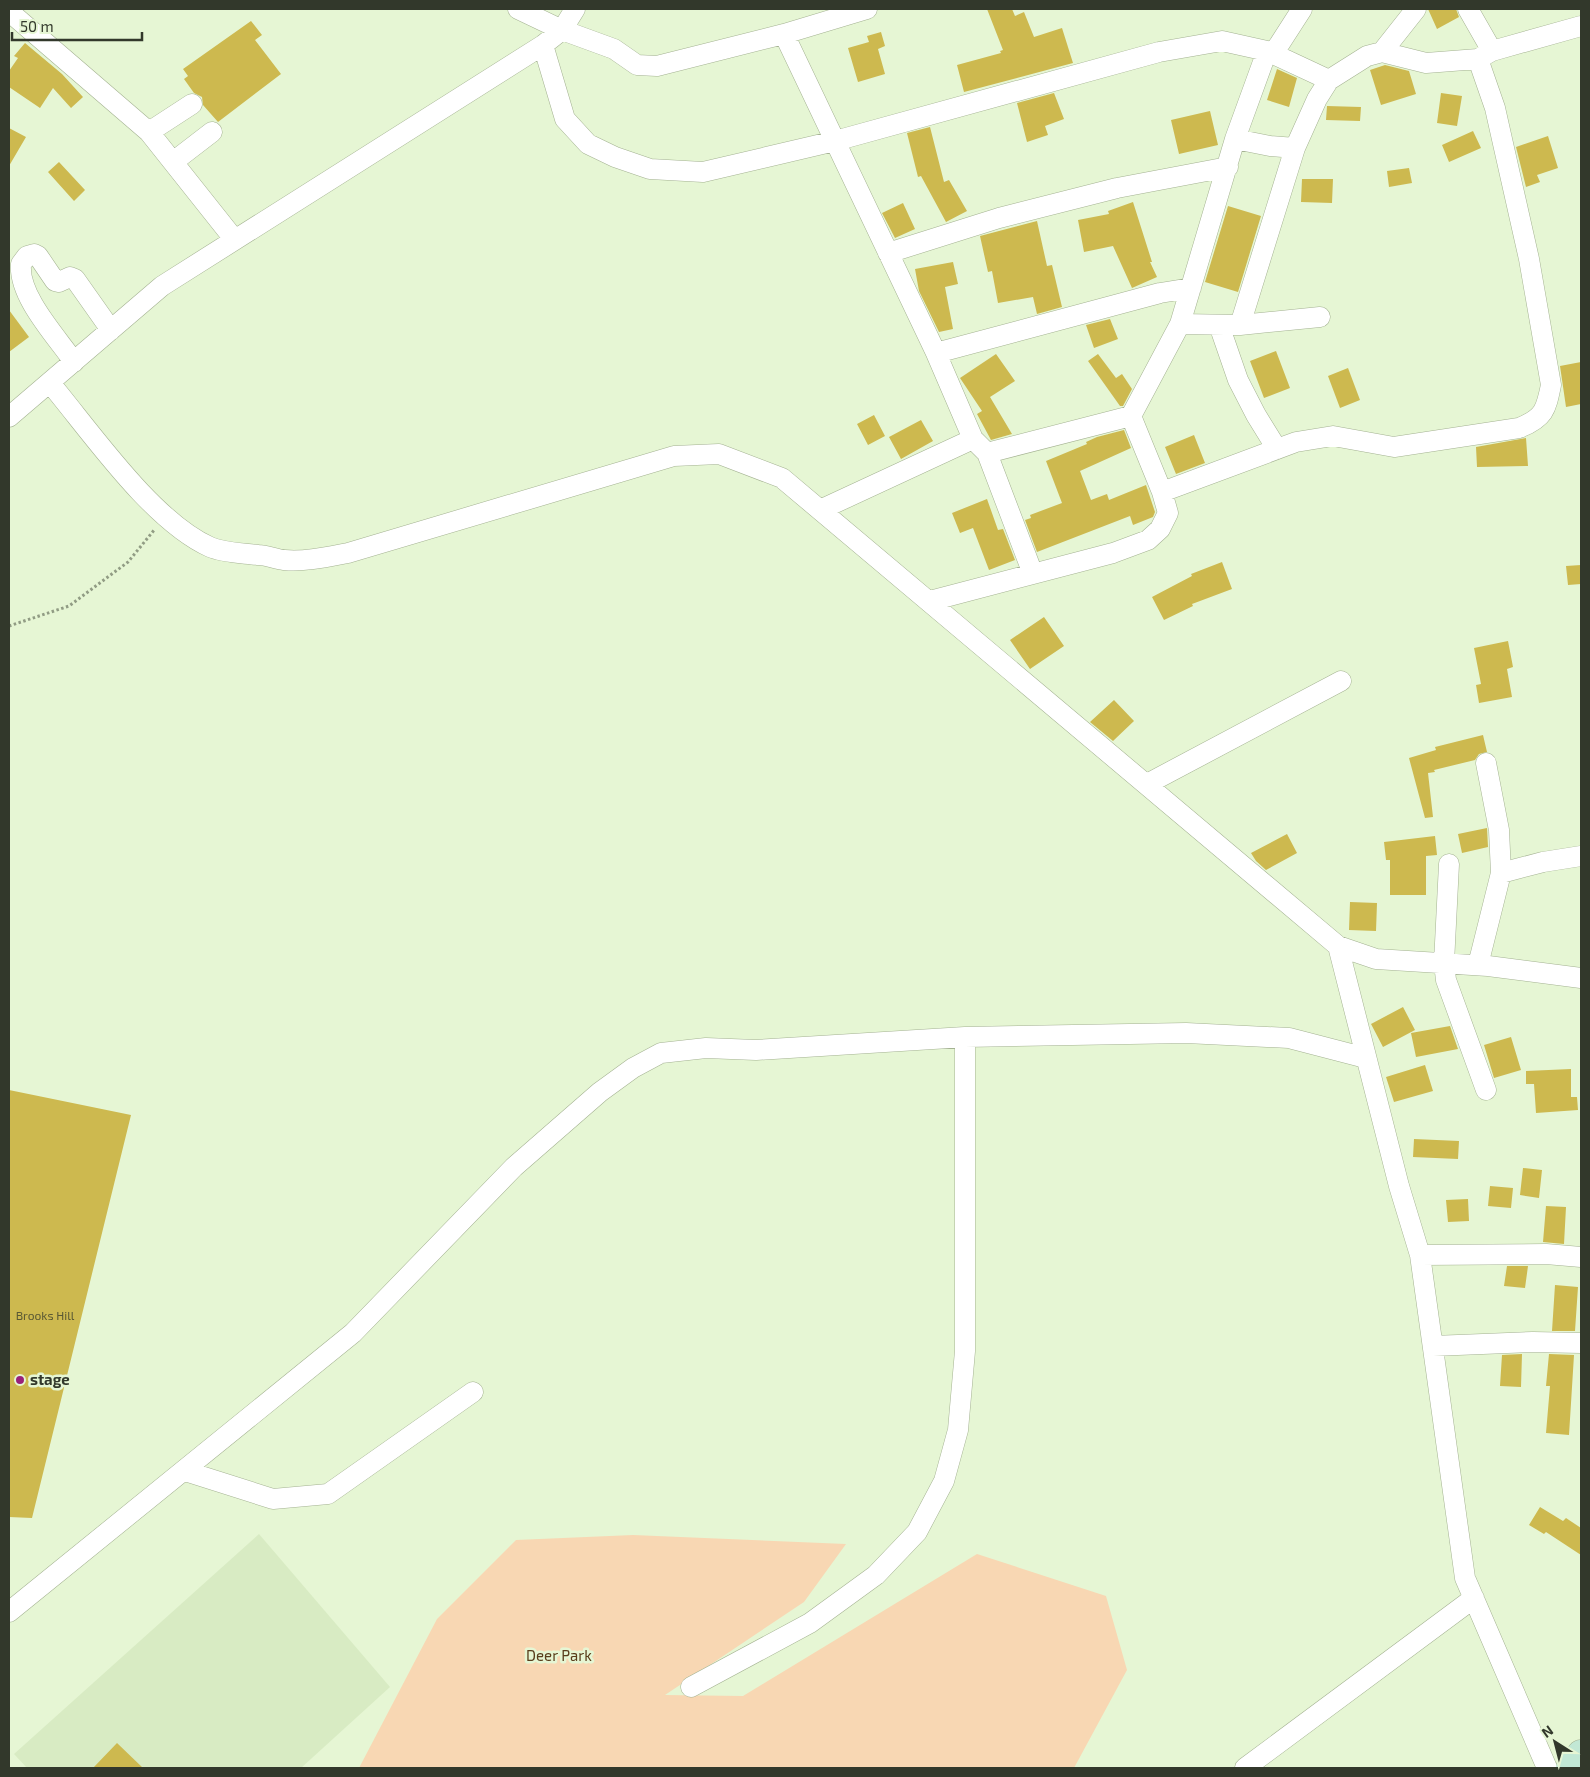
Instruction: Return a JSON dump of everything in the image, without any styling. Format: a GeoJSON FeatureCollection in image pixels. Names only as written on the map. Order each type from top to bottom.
{"type":"FeatureCollection","features":[{"type":"Feature","properties":{"kind":"main road"},"geometry":{"type":"LineString","coordinates":[[1570,1768],[1581,1754]]}},
{"type":"Feature","properties":{"kind":"street"},"geometry":{"type":"LineString","coordinates":[[518,9],[562,30],[614,49],[638,66],[645,67],[657,66],[784,34],[867,9]]}},
{"type":"Feature","properties":{"kind":"street"},"geometry":{"type":"LineString","coordinates":[[9,417],[162,286],[543,45],[562,30],[575,9]]}},
{"type":"Feature","properties":{"kind":"street"},"geometry":{"type":"LineString","coordinates":[[1131,416],[1180,324],[1235,139],[1270,53],[1302,9]]}},
{"type":"Feature","properties":{"kind":"street"},"geometry":{"type":"LineString","coordinates":[[1382,52],[1416,9]]}},
{"type":"Feature","properties":{"kind":"street"},"geometry":{"type":"LineString","coordinates":[[1162,492],[1296,442],[1333,436],[1394,447],[1519,428],[1533,422],[1541,415],[1548,404],[1551,385],[1529,259],[1485,55],[1468,9]]}},
{"type":"Feature","properties":{"kind":"street"},"geometry":{"type":"LineString","coordinates":[[12,15],[149,132],[234,239]]}},
{"type":"Feature","properties":{"kind":"street"},"geometry":{"type":"LineString","coordinates":[[1240,325],[1296,148],[1317,99],[1329,80],[1367,56],[1382,52],[1426,63],[1485,55],[1581,26]]}},
{"type":"Feature","properties":{"kind":"street"},"geometry":{"type":"LineString","coordinates":[[784,34],[980,446],[1033,574]]}},
{"type":"Feature","properties":{"kind":"street"},"geometry":{"type":"LineString","coordinates":[[543,45],[565,119],[588,144],[614,157],[650,169],[703,172],[835,141],[1159,52],[1222,41],[1270,53],[1329,80]]}},
{"type":"Feature","properties":{"kind":"street"},"geometry":{"type":"LineString","coordinates":[[149,132],[192,104]]}},
{"type":"Feature","properties":{"kind":"street"},"geometry":{"type":"LineString","coordinates":[[173,162],[212,132]]}},
{"type":"Feature","properties":{"kind":"street"},"geometry":{"type":"LineString","coordinates":[[1235,139],[1270,146],[1296,148]]}},
{"type":"Feature","properties":{"kind":"street"},"geometry":{"type":"LineString","coordinates":[[888,253],[1008,216],[1116,188],[1228,167]]}},
{"type":"Feature","properties":{"kind":"street"},"geometry":{"type":"LineString","coordinates":[[74,362],[38,311],[22,284],[21,264],[27,256],[34,254],[38,256],[56,281],[59,282],[70,277],[75,279],[111,330]]}},
{"type":"Feature","properties":{"kind":"street"},"geometry":{"type":"LineString","coordinates":[[936,353],[1160,292],[1191,288]]}},
{"type":"Feature","properties":{"kind":"street"},"geometry":{"type":"LineString","coordinates":[[1180,324],[1240,325],[1320,317]]}},
{"type":"Feature","properties":{"kind":"street"},"geometry":{"type":"LineString","coordinates":[[1219,325],[1238,380],[1256,415],[1277,449]]}},
{"type":"Feature","properties":{"kind":"street"},"geometry":{"type":"LineString","coordinates":[[50,383],[119,466],[165,516],[187,535],[212,548],[270,556],[282,560],[310,560],[348,553],[674,456],[719,454],[782,478],[822,509],[1338,946],[1376,959],[1478,965],[1581,978]]}},
{"type":"Feature","properties":{"kind":"street"},"geometry":{"type":"LineString","coordinates":[[822,509],[980,446],[1131,416]]}},
{"type":"Feature","properties":{"kind":"street"},"geometry":{"type":"LineString","coordinates":[[930,601],[1113,553],[1148,540],[1160,529],[1168,513],[1167,503],[1131,416]]}},
{"type":"Feature","properties":{"kind":"street"},"geometry":{"type":"LineString","coordinates":[[1147,784],[1341,681]]}},
{"type":"Feature","properties":{"kind":"street"},"geometry":{"type":"LineString","coordinates":[[1478,965],[1501,873],[1500,830],[1486,763]]}},
{"type":"Feature","properties":{"kind":"street"},"geometry":{"type":"LineString","coordinates":[[1501,873],[1543,862],[1581,856]]}},
{"type":"Feature","properties":{"kind":"street"},"geometry":{"type":"LineString","coordinates":[[1449,864],[1444,963],[1453,1004],[1486,1090]]}},
{"type":"Feature","properties":{"kind":"street"},"geometry":{"type":"LineString","coordinates":[[1338,946],[1398,1186],[1420,1255],[1465,1578],[1547,1768]]}},
{"type":"Feature","properties":{"kind":"street"},"geometry":{"type":"LineString","coordinates":[[9,1612],[353,1333],[514,1167],[600,1092],[633,1068],[661,1053],[706,1048],[756,1050],[965,1038],[1186,1033],[1289,1038],[1366,1058]]}},
{"type":"Feature","properties":{"kind":"street"},"geometry":{"type":"LineString","coordinates":[[691,1687],[810,1623],[876,1575],[916,1532],[944,1481],[958,1430],[965,1351],[965,1038]]}},
{"type":"Feature","properties":{"kind":"street"},"geometry":{"type":"LineString","coordinates":[[1420,1255],[1546,1254],[1581,1257]]}},
{"type":"Feature","properties":{"kind":"street"},"geometry":{"type":"LineString","coordinates":[[1433,1346],[1533,1342],[1581,1343]]}},
{"type":"Feature","properties":{"kind":"street"},"geometry":{"type":"LineString","coordinates":[[185,1471],[244,1492],[273,1499],[328,1494],[473,1392]]}},
{"type":"Feature","properties":{"kind":"street"},"geometry":{"type":"LineString","coordinates":[[1245,1768],[1474,1598]]}},
{"type":"Feature","properties":{"kind":"path"},"geometry":{"type":"LineString","coordinates":[[9,626],[69,606],[128,562],[165,516]]}},
{"type":"Feature","properties":{"kind":"shaded area"},"geometry":{"type":"Polygon","coordinates":[[[259,1534],[390,1687],[301,1768],[27,1768],[14,1754],[259,1534]]]}},
{"type":"Feature","properties":{"kind":"green space","name":"Deer Park"},"geometry":{"type":"Polygon","coordinates":[[[633,1535],[846,1544],[804,1602],[665,1695],[743,1696],[977,1554],[1106,1596],[1127,1670],[1074,1768],[359,1768],[437,1619],[516,1540],[633,1535]]]}},
{"type":"Feature","properties":{"kind":"building"},"geometry":{"type":"Polygon","coordinates":[[[987,9],[1012,9],[1015,16],[1024,12],[1034,37],[1062,28],[1073,63],[964,92],[957,65],[1001,53],[1000,51],[1003,50],[987,9]]]}},
{"type":"Feature","properties":{"kind":"building"},"geometry":{"type":"Polygon","coordinates":[[[1428,9],[1456,9],[1459,17],[1437,29],[1428,9]]]}},
{"type":"Feature","properties":{"kind":"building"},"geometry":{"type":"Polygon","coordinates":[[[251,21],[262,35],[255,40],[281,74],[218,122],[203,105],[202,97],[194,93],[184,79],[188,76],[183,69],[251,21]]]}},
{"type":"Feature","properties":{"kind":"building"},"geometry":{"type":"Polygon","coordinates":[[[881,32],[885,46],[878,49],[885,74],[858,82],[848,48],[869,42],[867,36],[881,32]]]}},
{"type":"Feature","properties":{"kind":"building"},"geometry":{"type":"Polygon","coordinates":[[[25,43],[62,74],[83,97],[71,108],[53,88],[40,108],[9,87],[9,71],[18,58],[14,56],[25,43]]]}},
{"type":"Feature","properties":{"kind":"building"},"geometry":{"type":"Polygon","coordinates":[[[1385,65],[1409,71],[1416,94],[1381,105],[1370,70],[1385,65]]]}},
{"type":"Feature","properties":{"kind":"building"},"geometry":{"type":"Polygon","coordinates":[[[1277,69],[1297,78],[1289,107],[1267,100],[1277,69]]]}},
{"type":"Feature","properties":{"kind":"building"},"geometry":{"type":"Polygon","coordinates":[[[1054,93],[1064,119],[1045,126],[1048,135],[1027,142],[1017,103],[1054,93]]]}},
{"type":"Feature","properties":{"kind":"building"},"geometry":{"type":"Polygon","coordinates":[[[1441,93],[1462,96],[1457,126],[1437,123],[1441,93]]]}},
{"type":"Feature","properties":{"kind":"building"},"geometry":{"type":"Polygon","coordinates":[[[1327,106],[1361,107],[1360,121],[1326,120],[1327,106]]]}},
{"type":"Feature","properties":{"kind":"building"},"geometry":{"type":"Polygon","coordinates":[[[1210,111],[1218,145],[1179,154],[1171,120],[1210,111]]]}},
{"type":"Feature","properties":{"kind":"building"},"geometry":{"type":"Polygon","coordinates":[[[930,127],[944,182],[949,180],[967,211],[946,222],[921,176],[918,177],[907,133],[930,127]]]}},
{"type":"Feature","properties":{"kind":"building"},"geometry":{"type":"Polygon","coordinates":[[[9,128],[26,137],[9,166],[9,128]]]}},
{"type":"Feature","properties":{"kind":"building"},"geometry":{"type":"Polygon","coordinates":[[[1473,131],[1481,148],[1449,162],[1442,145],[1473,131]]]}},
{"type":"Feature","properties":{"kind":"building"},"geometry":{"type":"Polygon","coordinates":[[[1548,136],[1558,168],[1537,175],[1540,182],[1526,187],[1516,147],[1548,136]]]}},
{"type":"Feature","properties":{"kind":"building"},"geometry":{"type":"Polygon","coordinates":[[[59,162],[85,190],[74,201],[48,172],[59,162]]]}},
{"type":"Feature","properties":{"kind":"building"},"geometry":{"type":"Polygon","coordinates":[[[1409,168],[1412,183],[1389,187],[1387,171],[1409,168]]]}},
{"type":"Feature","properties":{"kind":"building"},"geometry":{"type":"Polygon","coordinates":[[[1302,179],[1333,179],[1332,203],[1301,202],[1302,179]]]}},
{"type":"Feature","properties":{"kind":"building"},"geometry":{"type":"Polygon","coordinates":[[[1133,202],[1152,262],[1150,262],[1157,277],[1132,288],[1113,246],[1084,252],[1078,220],[1109,214],[1108,211],[1133,202]]]}},
{"type":"Feature","properties":{"kind":"building"},"geometry":{"type":"Polygon","coordinates":[[[903,203],[915,229],[895,238],[882,213],[903,203]]]}},
{"type":"Feature","properties":{"kind":"building"},"geometry":{"type":"Polygon","coordinates":[[[1228,206],[1261,216],[1238,292],[1205,282],[1228,206]]]}},
{"type":"Feature","properties":{"kind":"building"},"geometry":{"type":"Polygon","coordinates":[[[1037,221],[1047,266],[1052,265],[1062,307],[1037,314],[1033,297],[998,303],[992,271],[988,272],[980,236],[1037,221]]]}},
{"type":"Feature","properties":{"kind":"building"},"geometry":{"type":"Polygon","coordinates":[[[953,262],[958,284],[945,287],[953,329],[939,332],[919,291],[915,269],[953,262]]]}},
{"type":"Feature","properties":{"kind":"building"},"geometry":{"type":"Polygon","coordinates":[[[9,310],[29,337],[9,352],[9,310]]]}},
{"type":"Feature","properties":{"kind":"building"},"geometry":{"type":"Polygon","coordinates":[[[1110,319],[1118,339],[1094,348],[1086,325],[1110,319]]]}},
{"type":"Feature","properties":{"kind":"building"},"geometry":{"type":"Polygon","coordinates":[[[1276,351],[1290,388],[1264,398],[1250,361],[1276,351]]]}},
{"type":"Feature","properties":{"kind":"building"},"geometry":{"type":"Polygon","coordinates":[[[996,354],[1015,381],[990,397],[1012,434],[991,440],[977,414],[982,411],[960,378],[996,354]]]}},
{"type":"Feature","properties":{"kind":"building"},"geometry":{"type":"Polygon","coordinates":[[[1098,354],[1116,378],[1122,374],[1132,389],[1123,406],[1120,406],[1088,361],[1098,354]]]}},
{"type":"Feature","properties":{"kind":"building"},"geometry":{"type":"Polygon","coordinates":[[[1581,362],[1581,404],[1566,407],[1560,366],[1581,362]]]}},
{"type":"Feature","properties":{"kind":"building"},"geometry":{"type":"Polygon","coordinates":[[[1348,368],[1360,400],[1340,408],[1328,376],[1348,368]]]}},
{"type":"Feature","properties":{"kind":"building"},"geometry":{"type":"Polygon","coordinates":[[[874,415],[885,436],[868,445],[857,424],[874,415]]]}},
{"type":"Feature","properties":{"kind":"building"},"geometry":{"type":"Polygon","coordinates":[[[921,420],[933,441],[901,459],[889,437],[921,420]]]}},
{"type":"Feature","properties":{"kind":"building"},"geometry":{"type":"Polygon","coordinates":[[[1124,430],[1131,448],[1080,471],[1091,500],[1107,494],[1109,500],[1146,485],[1155,512],[1153,517],[1133,525],[1130,516],[1037,552],[1025,520],[1031,518],[1030,515],[1062,503],[1046,461],[1087,444],[1086,442],[1097,437],[1124,430]]]}},
{"type":"Feature","properties":{"kind":"building"},"geometry":{"type":"Polygon","coordinates":[[[1194,435],[1205,463],[1176,474],[1165,447],[1194,435]]]}},
{"type":"Feature","properties":{"kind":"building"},"geometry":{"type":"Polygon","coordinates":[[[1526,438],[1528,466],[1477,467],[1476,447],[1526,438]]]}},
{"type":"Feature","properties":{"kind":"building"},"geometry":{"type":"Polygon","coordinates":[[[987,499],[998,530],[1003,529],[1015,560],[989,570],[973,528],[960,533],[952,513],[987,499]]]}},
{"type":"Feature","properties":{"kind":"building"},"geometry":{"type":"Polygon","coordinates":[[[1222,562],[1232,589],[1192,604],[1193,606],[1164,620],[1152,597],[1192,576],[1191,574],[1222,562]]]}},
{"type":"Feature","properties":{"kind":"building"},"geometry":{"type":"Polygon","coordinates":[[[1581,565],[1581,584],[1568,585],[1566,566],[1581,565]]]}},
{"type":"Feature","properties":{"kind":"building"},"geometry":{"type":"Polygon","coordinates":[[[1044,617],[1064,646],[1030,669],[1010,640],[1044,617]]]}},
{"type":"Feature","properties":{"kind":"building"},"geometry":{"type":"Polygon","coordinates":[[[1508,641],[1513,667],[1507,669],[1512,697],[1479,703],[1476,685],[1481,684],[1474,648],[1508,641]]]}},
{"type":"Feature","properties":{"kind":"building"},"geometry":{"type":"Polygon","coordinates":[[[1114,700],[1134,721],[1113,741],[1090,722],[1114,700]]]}},
{"type":"Feature","properties":{"kind":"building"},"geometry":{"type":"Polygon","coordinates":[[[1483,735],[1487,752],[1479,754],[1475,760],[1428,773],[1433,817],[1425,818],[1409,758],[1436,750],[1435,747],[1483,735]]]}},
{"type":"Feature","properties":{"kind":"building"},"geometry":{"type":"Polygon","coordinates":[[[1487,828],[1488,847],[1462,853],[1458,834],[1487,828]]]}},
{"type":"Feature","properties":{"kind":"building"},"geometry":{"type":"Polygon","coordinates":[[[1287,834],[1297,853],[1266,870],[1256,861],[1251,853],[1287,834]]]}},
{"type":"Feature","properties":{"kind":"building"},"geometry":{"type":"Polygon","coordinates":[[[1435,836],[1437,855],[1426,856],[1426,895],[1390,895],[1390,860],[1386,860],[1384,842],[1435,836]]]}},
{"type":"Feature","properties":{"kind":"building"},"geometry":{"type":"Polygon","coordinates":[[[1350,902],[1377,903],[1376,931],[1349,930],[1350,902]]]}},
{"type":"Feature","properties":{"kind":"building"},"geometry":{"type":"Polygon","coordinates":[[[1403,1007],[1415,1030],[1383,1047],[1371,1024],[1403,1007]]]}},
{"type":"Feature","properties":{"kind":"building"},"geometry":{"type":"Polygon","coordinates":[[[1450,1026],[1458,1049],[1416,1057],[1411,1033],[1450,1026]]]}},
{"type":"Feature","properties":{"kind":"building"},"geometry":{"type":"Polygon","coordinates":[[[1511,1037],[1521,1070],[1494,1078],[1484,1045],[1511,1037]]]}},
{"type":"Feature","properties":{"kind":"building"},"geometry":{"type":"Polygon","coordinates":[[[1425,1065],[1433,1091],[1394,1102],[1386,1077],[1425,1065]]]}},
{"type":"Feature","properties":{"kind":"building"},"geometry":{"type":"Polygon","coordinates":[[[1571,1069],[1571,1097],[1577,1097],[1578,1110],[1536,1113],[1534,1084],[1526,1084],[1526,1071],[1571,1069]]]}},
{"type":"Feature","properties":{"kind":"building"},"geometry":{"type":"Polygon","coordinates":[[[9,1090],[131,1115],[32,1518],[9,1517],[9,1090]]]}},
{"type":"Feature","properties":{"kind":"building"},"geometry":{"type":"Polygon","coordinates":[[[1414,1139],[1459,1141],[1458,1159],[1413,1157],[1414,1139]]]}},
{"type":"Feature","properties":{"kind":"building"},"geometry":{"type":"Polygon","coordinates":[[[1523,1168],[1542,1170],[1539,1198],[1520,1195],[1523,1168]]]}},
{"type":"Feature","properties":{"kind":"building"},"geometry":{"type":"Polygon","coordinates":[[[1490,1186],[1513,1188],[1511,1208],[1488,1206],[1490,1186]]]}},
{"type":"Feature","properties":{"kind":"building"},"geometry":{"type":"Polygon","coordinates":[[[1468,1199],[1469,1221],[1448,1222],[1446,1200],[1468,1199]]]}},
{"type":"Feature","properties":{"kind":"building"},"geometry":{"type":"Polygon","coordinates":[[[1546,1206],[1566,1207],[1564,1244],[1543,1242],[1546,1206]]]}},
{"type":"Feature","properties":{"kind":"building"},"geometry":{"type":"Polygon","coordinates":[[[1507,1266],[1528,1266],[1525,1288],[1504,1286],[1507,1266]]]}},
{"type":"Feature","properties":{"kind":"building"},"geometry":{"type":"Polygon","coordinates":[[[1555,1285],[1578,1287],[1575,1331],[1552,1331],[1555,1285]]]}},
{"type":"Feature","properties":{"kind":"building"},"geometry":{"type":"Polygon","coordinates":[[[1522,1354],[1521,1387],[1500,1386],[1502,1355],[1522,1354]]]}},
{"type":"Feature","properties":{"kind":"building"},"geometry":{"type":"Polygon","coordinates":[[[1549,1354],[1574,1355],[1569,1435],[1546,1433],[1550,1386],[1546,1386],[1549,1354]]]}},
{"type":"Feature","properties":{"kind":"building"},"geometry":{"type":"Polygon","coordinates":[[[1540,1507],[1563,1521],[1566,1518],[1581,1528],[1581,1555],[1546,1532],[1544,1534],[1529,1525],[1540,1507]]]}},
{"type":"Feature","properties":{"kind":"building"},"geometry":{"type":"Polygon","coordinates":[[[117,1743],[143,1768],[93,1768],[117,1743]]]}},
{"type":"Feature","properties":{"kind":"place","name":"stage"},"geometry":{"type":"Point","coordinates":[20,1380]}}]}
